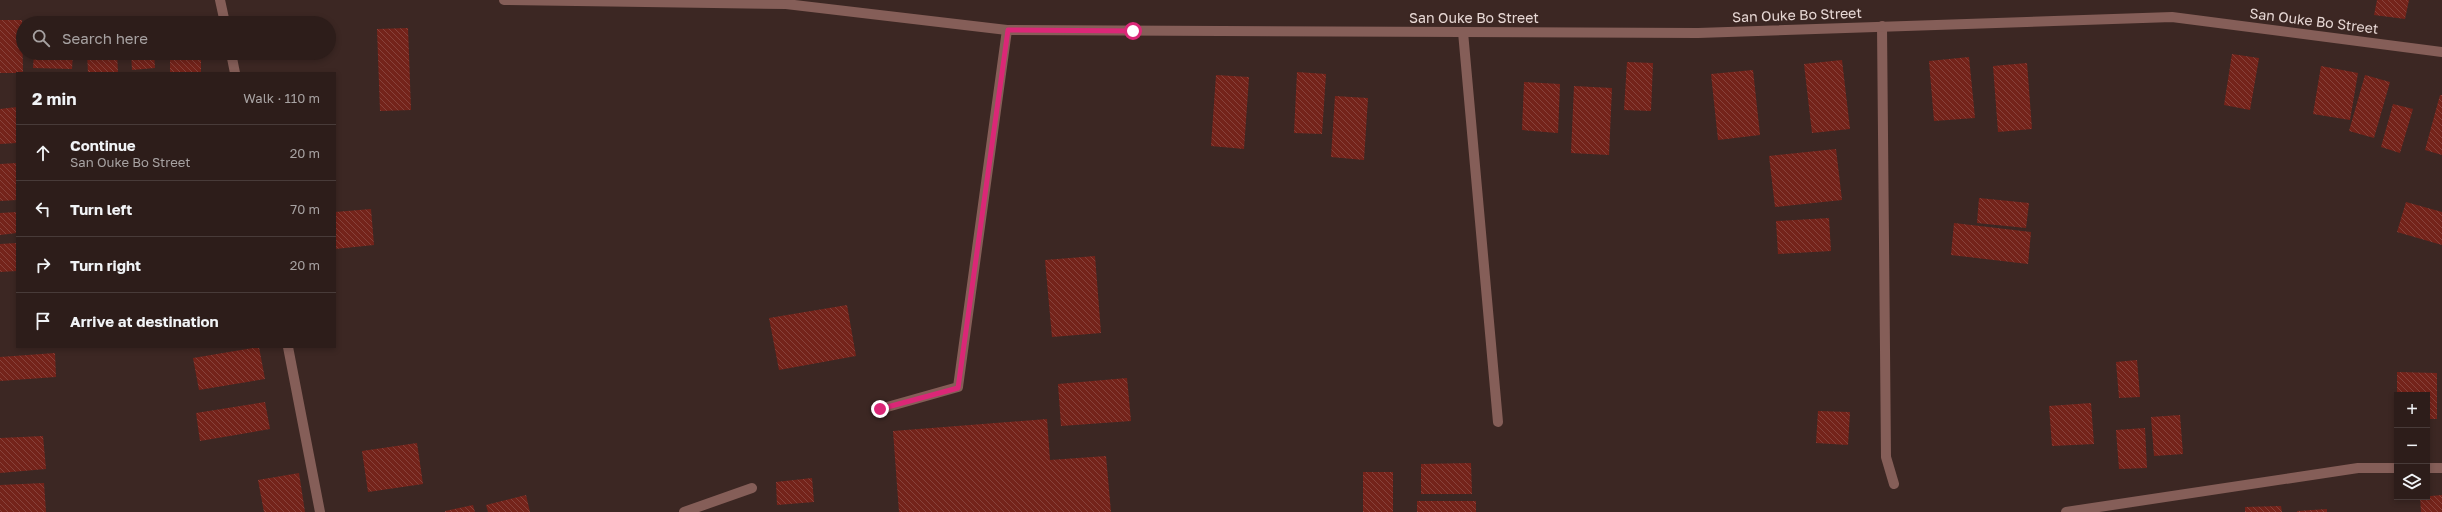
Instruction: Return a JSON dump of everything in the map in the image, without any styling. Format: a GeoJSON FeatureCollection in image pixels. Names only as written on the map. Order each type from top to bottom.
{"type":"FeatureCollection","features":[{"type":"Feature","properties":{"kind":"street"},"geometry":{"type":"LineString","coordinates":[[220,0],[223,16]]}},
{"type":"Feature","properties":{"kind":"street","name":"San Ouke Bo Street"},"geometry":{"type":"LineString","coordinates":[[504,0],[786,4],[1008,30],[1698,33],[2172,17],[2442,52]]}},
{"type":"Feature","properties":{"kind":"street"},"geometry":{"type":"LineString","coordinates":[[1882,26],[1886,457],[1894,484]]}},
{"type":"Feature","properties":{"kind":"street"},"geometry":{"type":"LineString","coordinates":[[880,409],[958,388],[1008,30]]}},
{"type":"Feature","properties":{"kind":"street"},"geometry":{"type":"LineString","coordinates":[[1463,32],[1498,422]]}},
{"type":"Feature","properties":{"kind":"street"},"geometry":{"type":"LineString","coordinates":[[232,60],[235,72]]}},
{"type":"Feature","properties":{"kind":"street"},"geometry":{"type":"LineString","coordinates":[[288,348],[320,512]]}},
{"type":"Feature","properties":{"kind":"street"},"geometry":{"type":"LineString","coordinates":[[2066,512],[2358,468],[2394,468]]}},
{"type":"Feature","properties":{"kind":"street"},"geometry":{"type":"LineString","coordinates":[[2430,468],[2442,468]]}},
{"type":"Feature","properties":{"kind":"street"},"geometry":{"type":"LineString","coordinates":[[684,512],[752,488]]}},
{"type":"Feature","properties":{"kind":"building"},"geometry":{"type":"Polygon","coordinates":[[[2377,0],[2409,0],[2405,19],[2374,15],[2377,0]]]}},
{"type":"Feature","properties":{"kind":"building"},"geometry":{"type":"Polygon","coordinates":[[[0,20],[16,20],[16,60],[23,60],[23,72],[0,73],[0,20]]]}},
{"type":"Feature","properties":{"kind":"building"},"geometry":{"type":"Polygon","coordinates":[[[408,28],[411,110],[380,111],[377,29],[408,28]]]}},
{"type":"Feature","properties":{"kind":"building"},"geometry":{"type":"Polygon","coordinates":[[[2232,54],[2259,58],[2250,110],[2224,105],[2232,54]]]}},
{"type":"Feature","properties":{"kind":"building"},"geometry":{"type":"Polygon","coordinates":[[[1969,57],[1975,118],[1934,121],[1929,61],[1969,57]]]}},
{"type":"Feature","properties":{"kind":"building"},"geometry":{"type":"Polygon","coordinates":[[[34,60],[73,60],[72,69],[33,68],[34,60]]]}},
{"type":"Feature","properties":{"kind":"building"},"geometry":{"type":"Polygon","coordinates":[[[87,60],[117,60],[118,72],[88,72],[87,60]]]}},
{"type":"Feature","properties":{"kind":"building"},"geometry":{"type":"Polygon","coordinates":[[[131,60],[154,60],[155,68],[132,70],[131,60]]]}},
{"type":"Feature","properties":{"kind":"building"},"geometry":{"type":"Polygon","coordinates":[[[170,60],[201,60],[201,72],[170,72],[170,60]]]}},
{"type":"Feature","properties":{"kind":"building"},"geometry":{"type":"Polygon","coordinates":[[[1842,60],[1850,129],[1812,133],[1804,64],[1842,60]]]}},
{"type":"Feature","properties":{"kind":"building"},"geometry":{"type":"Polygon","coordinates":[[[1627,62],[1653,63],[1651,111],[1624,110],[1627,62]]]}},
{"type":"Feature","properties":{"kind":"building"},"geometry":{"type":"Polygon","coordinates":[[[2027,63],[2032,129],[1998,132],[1993,66],[2027,63]]]}},
{"type":"Feature","properties":{"kind":"building"},"geometry":{"type":"Polygon","coordinates":[[[2321,66],[2358,73],[2350,120],[2313,114],[2321,66]]]}},
{"type":"Feature","properties":{"kind":"building"},"geometry":{"type":"Polygon","coordinates":[[[1753,70],[1760,135],[1718,140],[1711,74],[1753,70]]]}},
{"type":"Feature","properties":{"kind":"building"},"geometry":{"type":"Polygon","coordinates":[[[1297,72],[1326,74],[1322,134],[1294,133],[1297,72]]]}},
{"type":"Feature","properties":{"kind":"building"},"geometry":{"type":"Polygon","coordinates":[[[1216,75],[1249,77],[1244,149],[1211,146],[1216,75]]]}},
{"type":"Feature","properties":{"kind":"building"},"geometry":{"type":"Polygon","coordinates":[[[2365,75],[2390,82],[2374,138],[2349,131],[2365,75]]]}},
{"type":"Feature","properties":{"kind":"building"},"geometry":{"type":"Polygon","coordinates":[[[1524,82],[1560,84],[1558,133],[1522,130],[1524,82]]]}},
{"type":"Feature","properties":{"kind":"building"},"geometry":{"type":"Polygon","coordinates":[[[1574,86],[1612,88],[1609,155],[1571,153],[1574,86]]]}},
{"type":"Feature","properties":{"kind":"building"},"geometry":{"type":"Polygon","coordinates":[[[2440,95],[2442,95],[2442,155],[2425,150],[2440,95]]]}},
{"type":"Feature","properties":{"kind":"building"},"geometry":{"type":"Polygon","coordinates":[[[1335,96],[1368,98],[1364,160],[1331,157],[1335,96]]]}},
{"type":"Feature","properties":{"kind":"building"},"geometry":{"type":"Polygon","coordinates":[[[2393,104],[2413,109],[2400,153],[2381,147],[2393,104]]]}},
{"type":"Feature","properties":{"kind":"building"},"geometry":{"type":"Polygon","coordinates":[[[16,107],[16,143],[0,144],[0,109],[16,107]]]}},
{"type":"Feature","properties":{"kind":"building"},"geometry":{"type":"Polygon","coordinates":[[[1836,149],[1842,200],[1775,207],[1769,156],[1836,149]]]}},
{"type":"Feature","properties":{"kind":"building"},"geometry":{"type":"Polygon","coordinates":[[[16,163],[16,200],[0,201],[0,164],[16,163]]]}},
{"type":"Feature","properties":{"kind":"building"},"geometry":{"type":"Polygon","coordinates":[[[1979,198],[2029,203],[2026,228],[1977,223],[1979,198]]]}},
{"type":"Feature","properties":{"kind":"building"},"geometry":{"type":"Polygon","coordinates":[[[2406,202],[2442,212],[2442,245],[2397,232],[2406,202]]]}},
{"type":"Feature","properties":{"kind":"building"},"geometry":{"type":"Polygon","coordinates":[[[371,209],[374,245],[336,249],[336,212],[371,209]]]}},
{"type":"Feature","properties":{"kind":"building"},"geometry":{"type":"Polygon","coordinates":[[[16,212],[16,233],[0,235],[0,213],[16,212]]]}},
{"type":"Feature","properties":{"kind":"building"},"geometry":{"type":"Polygon","coordinates":[[[1829,218],[1831,251],[1778,254],[1776,221],[1829,218]]]}},
{"type":"Feature","properties":{"kind":"building"},"geometry":{"type":"Polygon","coordinates":[[[1954,223],[2031,232],[2028,264],[1951,255],[1954,223]]]}},
{"type":"Feature","properties":{"kind":"building"},"geometry":{"type":"Polygon","coordinates":[[[16,243],[16,271],[0,272],[0,244],[16,243]]]}},
{"type":"Feature","properties":{"kind":"building"},"geometry":{"type":"Polygon","coordinates":[[[1095,256],[1101,333],[1052,337],[1045,260],[1095,256]]]}},
{"type":"Feature","properties":{"kind":"building"},"geometry":{"type":"Polygon","coordinates":[[[847,305],[856,356],[779,370],[769,318],[847,305]]]}},
{"type":"Feature","properties":{"kind":"building"},"geometry":{"type":"Polygon","coordinates":[[[259,348],[265,379],[199,390],[193,358],[259,348]]]}},
{"type":"Feature","properties":{"kind":"building"},"geometry":{"type":"Polygon","coordinates":[[[55,353],[56,377],[0,381],[0,357],[55,353]]]}},
{"type":"Feature","properties":{"kind":"building"},"geometry":{"type":"Polygon","coordinates":[[[2137,360],[2140,397],[2119,398],[2116,362],[2137,360]]]}},
{"type":"Feature","properties":{"kind":"building"},"geometry":{"type":"Polygon","coordinates":[[[2397,372],[2437,373],[2437,419],[2430,419],[2430,392],[2397,392],[2397,372]]]}},
{"type":"Feature","properties":{"kind":"building"},"geometry":{"type":"Polygon","coordinates":[[[1127,378],[1131,421],[1061,426],[1058,384],[1127,378]]]}},
{"type":"Feature","properties":{"kind":"building"},"geometry":{"type":"Polygon","coordinates":[[[265,402],[270,429],[200,441],[196,413],[265,402]]]}},
{"type":"Feature","properties":{"kind":"building"},"geometry":{"type":"Polygon","coordinates":[[[2091,403],[2094,444],[2052,446],[2049,406],[2091,403]]]}},
{"type":"Feature","properties":{"kind":"building"},"geometry":{"type":"Polygon","coordinates":[[[1818,411],[1850,412],[1848,445],[1816,443],[1818,411]]]}},
{"type":"Feature","properties":{"kind":"building"},"geometry":{"type":"Polygon","coordinates":[[[2180,415],[2183,454],[2154,456],[2151,417],[2180,415]]]}},
{"type":"Feature","properties":{"kind":"building"},"geometry":{"type":"Polygon","coordinates":[[[1047,419],[1050,460],[1106,456],[1111,512],[899,512],[893,431],[1047,419]]]}},
{"type":"Feature","properties":{"kind":"building"},"geometry":{"type":"Polygon","coordinates":[[[2145,428],[2147,468],[2119,469],[2116,430],[2145,428]]]}},
{"type":"Feature","properties":{"kind":"building"},"geometry":{"type":"Polygon","coordinates":[[[43,436],[46,469],[0,473],[0,438],[43,436]]]}},
{"type":"Feature","properties":{"kind":"building"},"geometry":{"type":"Polygon","coordinates":[[[417,443],[423,484],[368,492],[362,451],[417,443]]]}},
{"type":"Feature","properties":{"kind":"building"},"geometry":{"type":"Polygon","coordinates":[[[1471,463],[1472,494],[1421,494],[1421,464],[1471,463]]]}},
{"type":"Feature","properties":{"kind":"building"},"geometry":{"type":"Polygon","coordinates":[[[1363,472],[1393,472],[1393,512],[1363,512],[1363,472]]]}},
{"type":"Feature","properties":{"kind":"building"},"geometry":{"type":"Polygon","coordinates":[[[299,473],[305,512],[264,512],[258,480],[299,473]]]}},
{"type":"Feature","properties":{"kind":"building"},"geometry":{"type":"Polygon","coordinates":[[[812,478],[814,502],[777,505],[776,482],[812,478]]]}},
{"type":"Feature","properties":{"kind":"building"},"geometry":{"type":"Polygon","coordinates":[[[44,483],[46,512],[0,512],[0,485],[44,483]]]}},
{"type":"Feature","properties":{"kind":"building"},"geometry":{"type":"Polygon","coordinates":[[[526,495],[530,512],[488,512],[486,505],[526,495]]]}},
{"type":"Feature","properties":{"kind":"building"},"geometry":{"type":"Polygon","coordinates":[[[2442,495],[2442,512],[2421,512],[2420,500],[2430,500],[2430,496],[2442,495]]]}},
{"type":"Feature","properties":{"kind":"building"},"geometry":{"type":"Polygon","coordinates":[[[1417,501],[1476,501],[1476,512],[1417,512],[1417,501]]]}},
{"type":"Feature","properties":{"kind":"building"},"geometry":{"type":"Polygon","coordinates":[[[473,505],[475,512],[445,512],[445,511],[473,505]]]}},
{"type":"Feature","properties":{"kind":"building"},"geometry":{"type":"Polygon","coordinates":[[[2281,506],[2282,512],[2245,512],[2245,507],[2281,506]]]}},
{"type":"Feature","properties":{"kind":"building"},"geometry":{"type":"Polygon","coordinates":[[[2327,509],[2327,512],[2297,512],[2297,511],[2327,509]]]}},
{"type":"Feature","properties":{"kind":"route"},"geometry":{"type":"LineString","coordinates":[[880,409],[958,388],[1008,30],[1133,31]]}}]}
